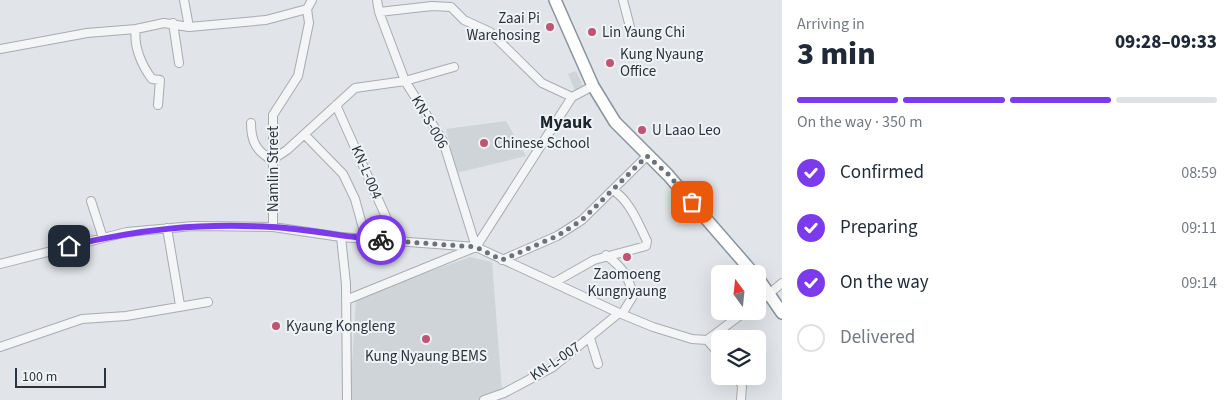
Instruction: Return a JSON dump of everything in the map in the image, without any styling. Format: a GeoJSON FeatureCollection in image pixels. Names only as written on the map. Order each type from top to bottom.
{"type":"FeatureCollection","features":[{"type":"Feature","properties":{"kind":"highway"},"geometry":{"type":"LineString","coordinates":[[556,0],[594,86],[615,122],[647,156],[668,174],[746,265]]}},
{"type":"Feature","properties":{"kind":"highway"},"geometry":{"type":"LineString","coordinates":[[766,289],[782,313]]}},
{"type":"Feature","properties":{"kind":"street"},"geometry":{"type":"LineString","coordinates":[[184,0],[189,27]]}},
{"type":"Feature","properties":{"kind":"street","name":"Namlin Street"},"geometry":{"type":"LineString","coordinates":[[273,227],[273,115],[298,76],[309,23],[308,9],[312,0]]}},
{"type":"Feature","properties":{"kind":"street","name":"KN-S-006"},"geometry":{"type":"LineString","coordinates":[[377,0],[379,12],[405,81],[443,141],[476,247]]}},
{"type":"Feature","properties":{"kind":"street"},"geometry":{"type":"LineString","coordinates":[[623,0],[630,27]]}},
{"type":"Feature","properties":{"kind":"street"},"geometry":{"type":"LineString","coordinates":[[379,12],[432,6],[451,7],[464,20],[490,32],[542,82],[572,97]]}},
{"type":"Feature","properties":{"kind":"street"},"geometry":{"type":"LineString","coordinates":[[0,49],[87,33],[136,29],[164,23],[189,27],[266,20],[308,9]]}},
{"type":"Feature","properties":{"kind":"street"},"geometry":{"type":"LineString","coordinates":[[173,23],[179,64]]}},
{"type":"Feature","properties":{"kind":"street"},"geometry":{"type":"LineString","coordinates":[[136,29],[136,39],[143,67],[152,79],[160,81],[158,105]]}},
{"type":"Feature","properties":{"kind":"street"},"geometry":{"type":"LineString","coordinates":[[251,123],[253,144],[261,154],[272,160],[304,135],[355,88],[405,81],[454,67]]}},
{"type":"Feature","properties":{"kind":"street"},"geometry":{"type":"LineString","coordinates":[[346,300],[476,247],[572,97],[594,86]]}},
{"type":"Feature","properties":{"kind":"street","name":"KN-L-004"},"geometry":{"type":"LineString","coordinates":[[336,105],[390,226],[392,241]]}},
{"type":"Feature","properties":{"kind":"street"},"geometry":{"type":"LineString","coordinates":[[304,135],[343,174],[355,199],[366,239]]}},
{"type":"Feature","properties":{"kind":"street"},"geometry":{"type":"LineString","coordinates":[[502,260],[557,236],[582,220],[647,156]]}},
{"type":"Feature","properties":{"kind":"street"},"geometry":{"type":"LineString","coordinates":[[555,282],[606,256],[646,246],[647,241],[621,195],[613,190]]}},
{"type":"Feature","properties":{"kind":"street"},"geometry":{"type":"LineString","coordinates":[[91,202],[103,238]]}},
{"type":"Feature","properties":{"kind":"street"},"geometry":{"type":"LineString","coordinates":[[0,264],[103,238],[167,228],[193,226],[273,227],[340,237],[476,247],[555,282],[620,314],[692,339],[707,340],[734,320]]}},
{"type":"Feature","properties":{"kind":"street"},"geometry":{"type":"LineString","coordinates":[[167,228],[180,306]]}},
{"type":"Feature","properties":{"kind":"street"},"geometry":{"type":"LineString","coordinates":[[340,237],[346,300],[347,400]]}},
{"type":"Feature","properties":{"kind":"street"},"geometry":{"type":"LineString","coordinates":[[606,256],[622,267],[630,281],[633,296],[620,314]]}},
{"type":"Feature","properties":{"kind":"street"},"geometry":{"type":"LineString","coordinates":[[766,297],[782,283]]}},
{"type":"Feature","properties":{"kind":"street"},"geometry":{"type":"LineString","coordinates":[[0,346],[82,319],[126,316],[208,302]]}},
{"type":"Feature","properties":{"kind":"street","name":"KN-L-007"},"geometry":{"type":"LineString","coordinates":[[484,400],[504,393],[553,367],[620,314]]}},
{"type":"Feature","properties":{"kind":"street"},"geometry":{"type":"LineString","coordinates":[[590,338],[598,364]]}},
{"type":"Feature","properties":{"kind":"street"},"geometry":{"type":"LineString","coordinates":[[707,340],[711,345]]}},
{"type":"Feature","properties":{"kind":"street"},"geometry":{"type":"LineString","coordinates":[[741,400],[742,385]]}},
{"type":"Feature","properties":{"kind":"shaded area"},"geometry":{"type":"Polygon","coordinates":[[[576,71],[583,86],[575,90],[568,74],[576,71]]]}},
{"type":"Feature","properties":{"kind":"shaded area","name":"Chinese School"},"geometry":{"type":"Polygon","coordinates":[[[506,121],[526,156],[456,173],[446,129],[506,121]]]}},
{"type":"Feature","properties":{"kind":"shaded area","name":"Kung Nyaung BEMS"},"geometry":{"type":"Polygon","coordinates":[[[470,257],[492,262],[502,392],[479,400],[350,400],[356,298],[470,257]]]}},
{"type":"Feature","properties":{"kind":"way so far"},"geometry":{"type":"LineString","coordinates":[[381,240],[476,247],[502,260],[557,236],[582,220],[647,156],[668,174],[692,202]]}},
{"type":"Feature","properties":{"kind":"place","name":"Zaai Pi Warehosing"},"geometry":{"type":"Point","coordinates":[550,27]}},
{"type":"Feature","properties":{"kind":"place","name":"Lin Yaung Chi"},"geometry":{"type":"Point","coordinates":[592,32]}},
{"type":"Feature","properties":{"kind":"place","name":"Kung Nyaung Office"},"geometry":{"type":"Point","coordinates":[610,63]}},
{"type":"Feature","properties":{"kind":"place","name":"U Laao Leo"},"geometry":{"type":"Point","coordinates":[642,130]}},
{"type":"Feature","properties":{"kind":"place","name":"Chinese School"},"geometry":{"type":"Point","coordinates":[484,143]}},
{"type":"Feature","properties":{"kind":"place","name":"Zaomoeng Kungnyaung"},"geometry":{"type":"Point","coordinates":[627,257]}},
{"type":"Feature","properties":{"kind":"place","name":"Kyaung Kongleng"},"geometry":{"type":"Point","coordinates":[276,326]}},
{"type":"Feature","properties":{"kind":"place","name":"Kung Nyaung BEMS"},"geometry":{"type":"Point","coordinates":[426,339]}},
{"type":"Feature","properties":{"kind":"district","name":"Myauk"},"geometry":{"type":"Point","coordinates":[566,122]}},
{"type":"Feature","properties":{"kind":"route"},"geometry":{"type":"LineString","coordinates":[[69,246],[127,232],[193,226],[273,227],[340,237],[381,240]]}}]}
